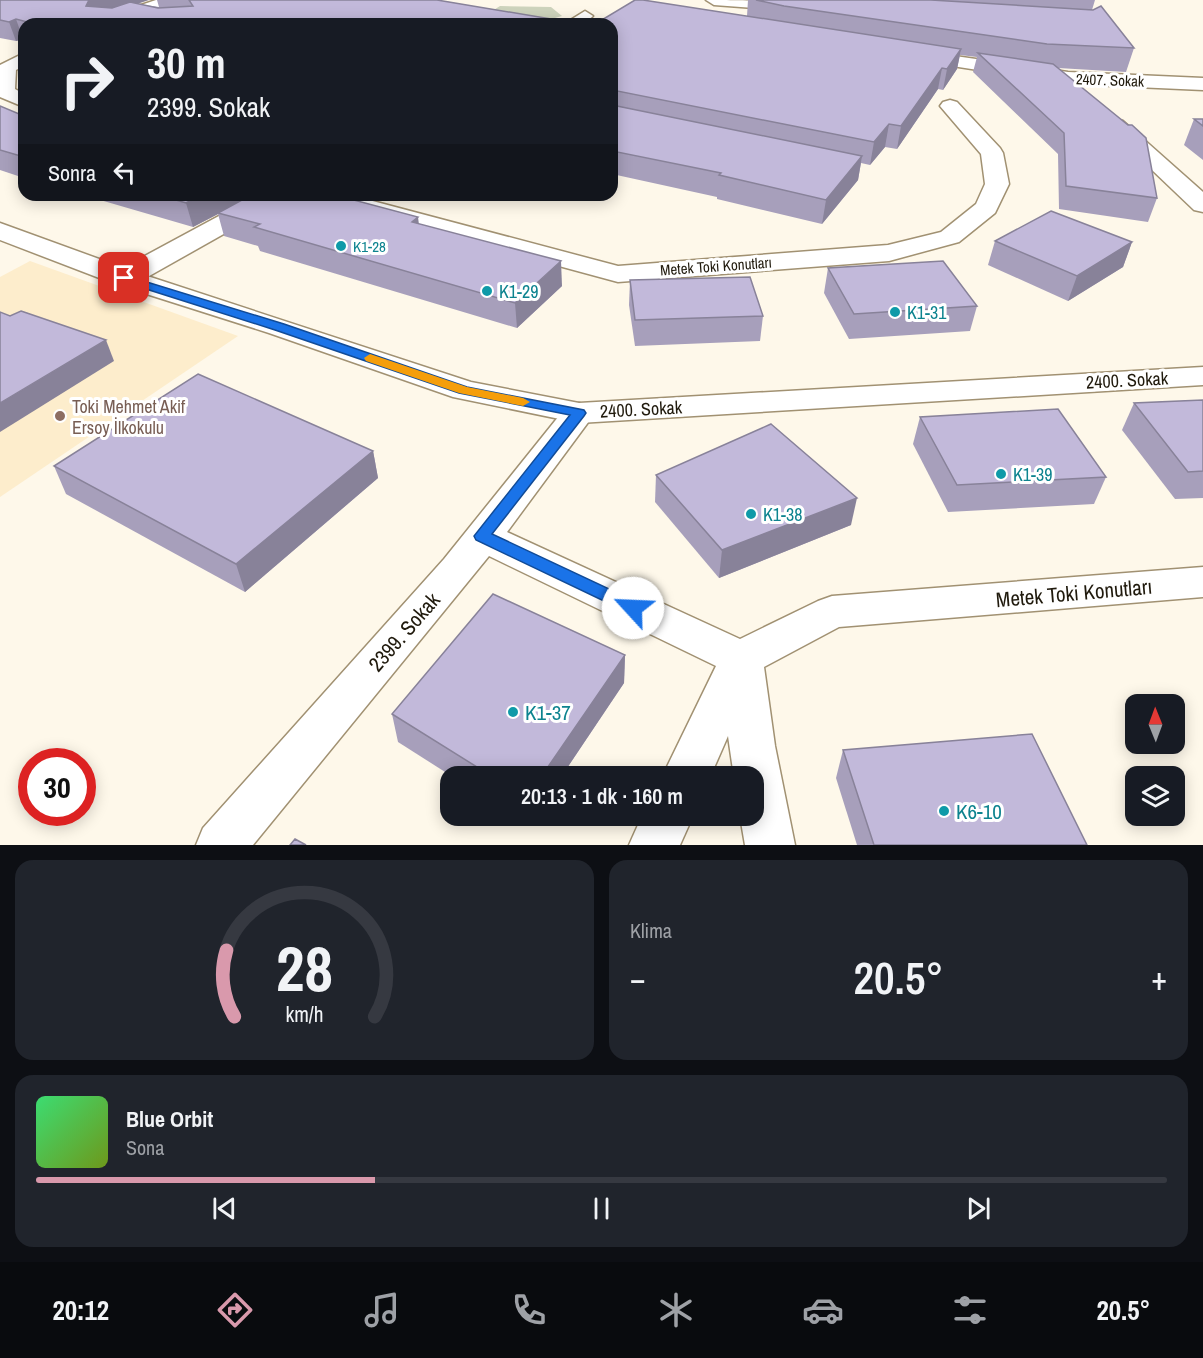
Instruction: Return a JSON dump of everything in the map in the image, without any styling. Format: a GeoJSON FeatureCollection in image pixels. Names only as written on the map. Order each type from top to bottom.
{"type":"FeatureCollection","features":[{"type":"Feature","properties":{"kind":"street"},"geometry":{"type":"LineString","coordinates":[[118,18],[171,0]]}},
{"type":"Feature","properties":{"kind":"street"},"geometry":{"type":"LineString","coordinates":[[714,0],[809,7]]}},
{"type":"Feature","properties":{"kind":"street"},"geometry":{"type":"LineString","coordinates":[[134,12],[161,18]]}},
{"type":"Feature","properties":{"kind":"street","name":"2407. Sokak"},"geometry":{"type":"LineString","coordinates":[[899,53],[1038,67],[1068,78],[1203,84]]}},
{"type":"Feature","properties":{"kind":"street"},"geometry":{"type":"LineString","coordinates":[[18,62],[7,68],[4,92],[18,98]]}},
{"type":"Feature","properties":{"kind":"street"},"geometry":{"type":"LineString","coordinates":[[1068,78],[1203,205]]}},
{"type":"Feature","properties":{"kind":"street","name":"Metek Toki Konutları"},"geometry":{"type":"LineString","coordinates":[[345,201],[618,274],[889,253],[950,237],[986,208],[997,184],[992,153],[950,106]]}},
{"type":"Feature","properties":{"kind":"street"},"geometry":{"type":"LineString","coordinates":[[124,278],[265,201]]}},
{"type":"Feature","properties":{"kind":"street","name":"2400. Sokak"},"geometry":{"type":"LineString","coordinates":[[0,231],[124,278],[279,327],[464,390],[579,413],[1203,376]]}},
{"type":"Feature","properties":{"kind":"street","name":"2399. Sokak"},"geometry":{"type":"LineString","coordinates":[[221,845],[458,569],[579,413]]}},
{"type":"Feature","properties":{"kind":"street"},"geometry":{"type":"LineString","coordinates":[[482,536],[741,659]]}},
{"type":"Feature","properties":{"kind":"street","name":"Metek Toki Konutları"},"geometry":{"type":"LineString","coordinates":[[741,659],[832,612],[1203,582]]}},
{"type":"Feature","properties":{"kind":"street"},"geometry":{"type":"LineString","coordinates":[[691,766],[741,659]]}},
{"type":"Feature","properties":{"kind":"street"},"geometry":{"type":"LineString","coordinates":[[741,659],[752,746],[770,845]]}},
{"type":"Feature","properties":{"kind":"street"},"geometry":{"type":"LineString","coordinates":[[654,845],[663,826]]}},
{"type":"Feature","properties":{"kind":"shaded area","name":"Toki Mehmet Akif Ersoy İlkokulu"},"geometry":{"type":"Polygon","coordinates":[[[30,261],[238,336],[0,497],[0,277],[30,261]]]}},
{"type":"Feature","properties":{"kind":"green space"},"geometry":{"type":"Polygon","coordinates":[[[500,6],[551,7],[562,16],[518,18],[489,13],[500,6]]]}},
{"type":"Feature","properties":{"kind":"building"},"geometry":{"type":"Polygon","coordinates":[[[0,0],[89,0],[86,6],[112,8],[130,2],[158,8],[193,6],[189,0],[437,0],[545,18],[18,18],[9,22],[0,20],[0,0]]]}},
{"type":"Feature","properties":{"kind":"building"},"geometry":{"type":"Polygon","coordinates":[[[635,0],[643,0],[961,49],[947,69],[942,68],[901,126],[889,124],[874,142],[618,91],[618,18],[605,18],[635,0]]]}},
{"type":"Feature","properties":{"kind":"building"},"geometry":{"type":"Polygon","coordinates":[[[756,0],[931,0],[1093,10],[1101,6],[1134,48],[1047,44],[756,0]]]}},
{"type":"Feature","properties":{"kind":"building"},"geometry":{"type":"Polygon","coordinates":[[[978,53],[1053,64],[1128,125],[1132,125],[1146,138],[1157,198],[1066,186],[1064,133],[978,53]]]}},
{"type":"Feature","properties":{"kind":"building"},"geometry":{"type":"Polygon","coordinates":[[[0,106],[18,114],[18,155],[0,150],[0,106]]]}},
{"type":"Feature","properties":{"kind":"building"},"geometry":{"type":"Polygon","coordinates":[[[618,106],[862,156],[826,200],[719,175],[721,173],[618,152],[618,106]]]}},
{"type":"Feature","properties":{"kind":"building"},"geometry":{"type":"Polygon","coordinates":[[[1194,119],[1203,119],[1203,126],[1194,119]]]}},
{"type":"Feature","properties":{"kind":"building"},"geometry":{"type":"Polygon","coordinates":[[[240,201],[358,201],[418,217],[412,222],[561,261],[515,303],[254,227],[260,224],[218,213],[240,201]]]}},
{"type":"Feature","properties":{"kind":"building"},"geometry":{"type":"Polygon","coordinates":[[[1051,211],[1132,242],[1077,276],[995,241],[1051,211]]]}},
{"type":"Feature","properties":{"kind":"building"},"geometry":{"type":"Polygon","coordinates":[[[943,261],[977,306],[854,314],[828,268],[943,261]]]}},
{"type":"Feature","properties":{"kind":"building"},"geometry":{"type":"Polygon","coordinates":[[[750,277],[763,316],[635,320],[630,280],[750,277]]]}},
{"type":"Feature","properties":{"kind":"building"},"geometry":{"type":"Polygon","coordinates":[[[21,311],[106,340],[0,403],[0,312],[10,316],[21,311]]]}},
{"type":"Feature","properties":{"kind":"building"},"geometry":{"type":"Polygon","coordinates":[[[198,374],[373,451],[236,564],[54,466],[198,374]]]}},
{"type":"Feature","properties":{"kind":"building"},"geometry":{"type":"Polygon","coordinates":[[[1203,400],[1203,471],[1188,472],[1134,403],[1203,400]]]}},
{"type":"Feature","properties":{"kind":"building"},"geometry":{"type":"Polygon","coordinates":[[[1058,409],[1106,477],[957,485],[920,417],[1058,409]]]}},
{"type":"Feature","properties":{"kind":"building","name":"K1-38"},"geometry":{"type":"Polygon","coordinates":[[[771,424],[857,498],[722,550],[656,475],[771,424]]]}},
{"type":"Feature","properties":{"kind":"building","name":"K1-37"},"geometry":{"type":"Polygon","coordinates":[[[493,594],[625,655],[549,766],[475,766],[392,714],[493,594]]]}},
{"type":"Feature","properties":{"kind":"building","name":"K6-10"},"geometry":{"type":"Polygon","coordinates":[[[1032,734],[1087,845],[874,845],[843,750],[1032,734]]]}},
{"type":"Feature","properties":{"kind":"building"},"geometry":{"type":"Polygon","coordinates":[[[295,839],[306,845],[290,845],[295,839]]]}},
{"type":"Feature","properties":{"kind":"slow traffic"},"geometry":{"type":"LineString","coordinates":[[370,358],[464,390],[523,402]]}},
{"type":"Feature","properties":{"kind":"place","name":"K1-28"},"geometry":{"type":"Point","coordinates":[341,246]}},
{"type":"Feature","properties":{"kind":"place","name":"K1-29"},"geometry":{"type":"Point","coordinates":[487,291]}},
{"type":"Feature","properties":{"kind":"place","name":"K1-31"},"geometry":{"type":"Point","coordinates":[895,312]}},
{"type":"Feature","properties":{"kind":"place","name":"Toki Mehmet Akif Ersoy İlkokulu"},"geometry":{"type":"Point","coordinates":[60,416]}},
{"type":"Feature","properties":{"kind":"place","name":"K1-39"},"geometry":{"type":"Point","coordinates":[1001,474]}},
{"type":"Feature","properties":{"kind":"place","name":"K1-38"},"geometry":{"type":"Point","coordinates":[751,514]}},
{"type":"Feature","properties":{"kind":"place","name":"K1-37"},"geometry":{"type":"Point","coordinates":[513,712]}},
{"type":"Feature","properties":{"kind":"place","name":"K6-10"},"geometry":{"type":"Point","coordinates":[944,811]}},
{"type":"Feature","properties":{"kind":"route"},"geometry":{"type":"LineString","coordinates":[[124,278],[279,327],[464,390],[579,413],[482,536],[633,608]]}}]}
